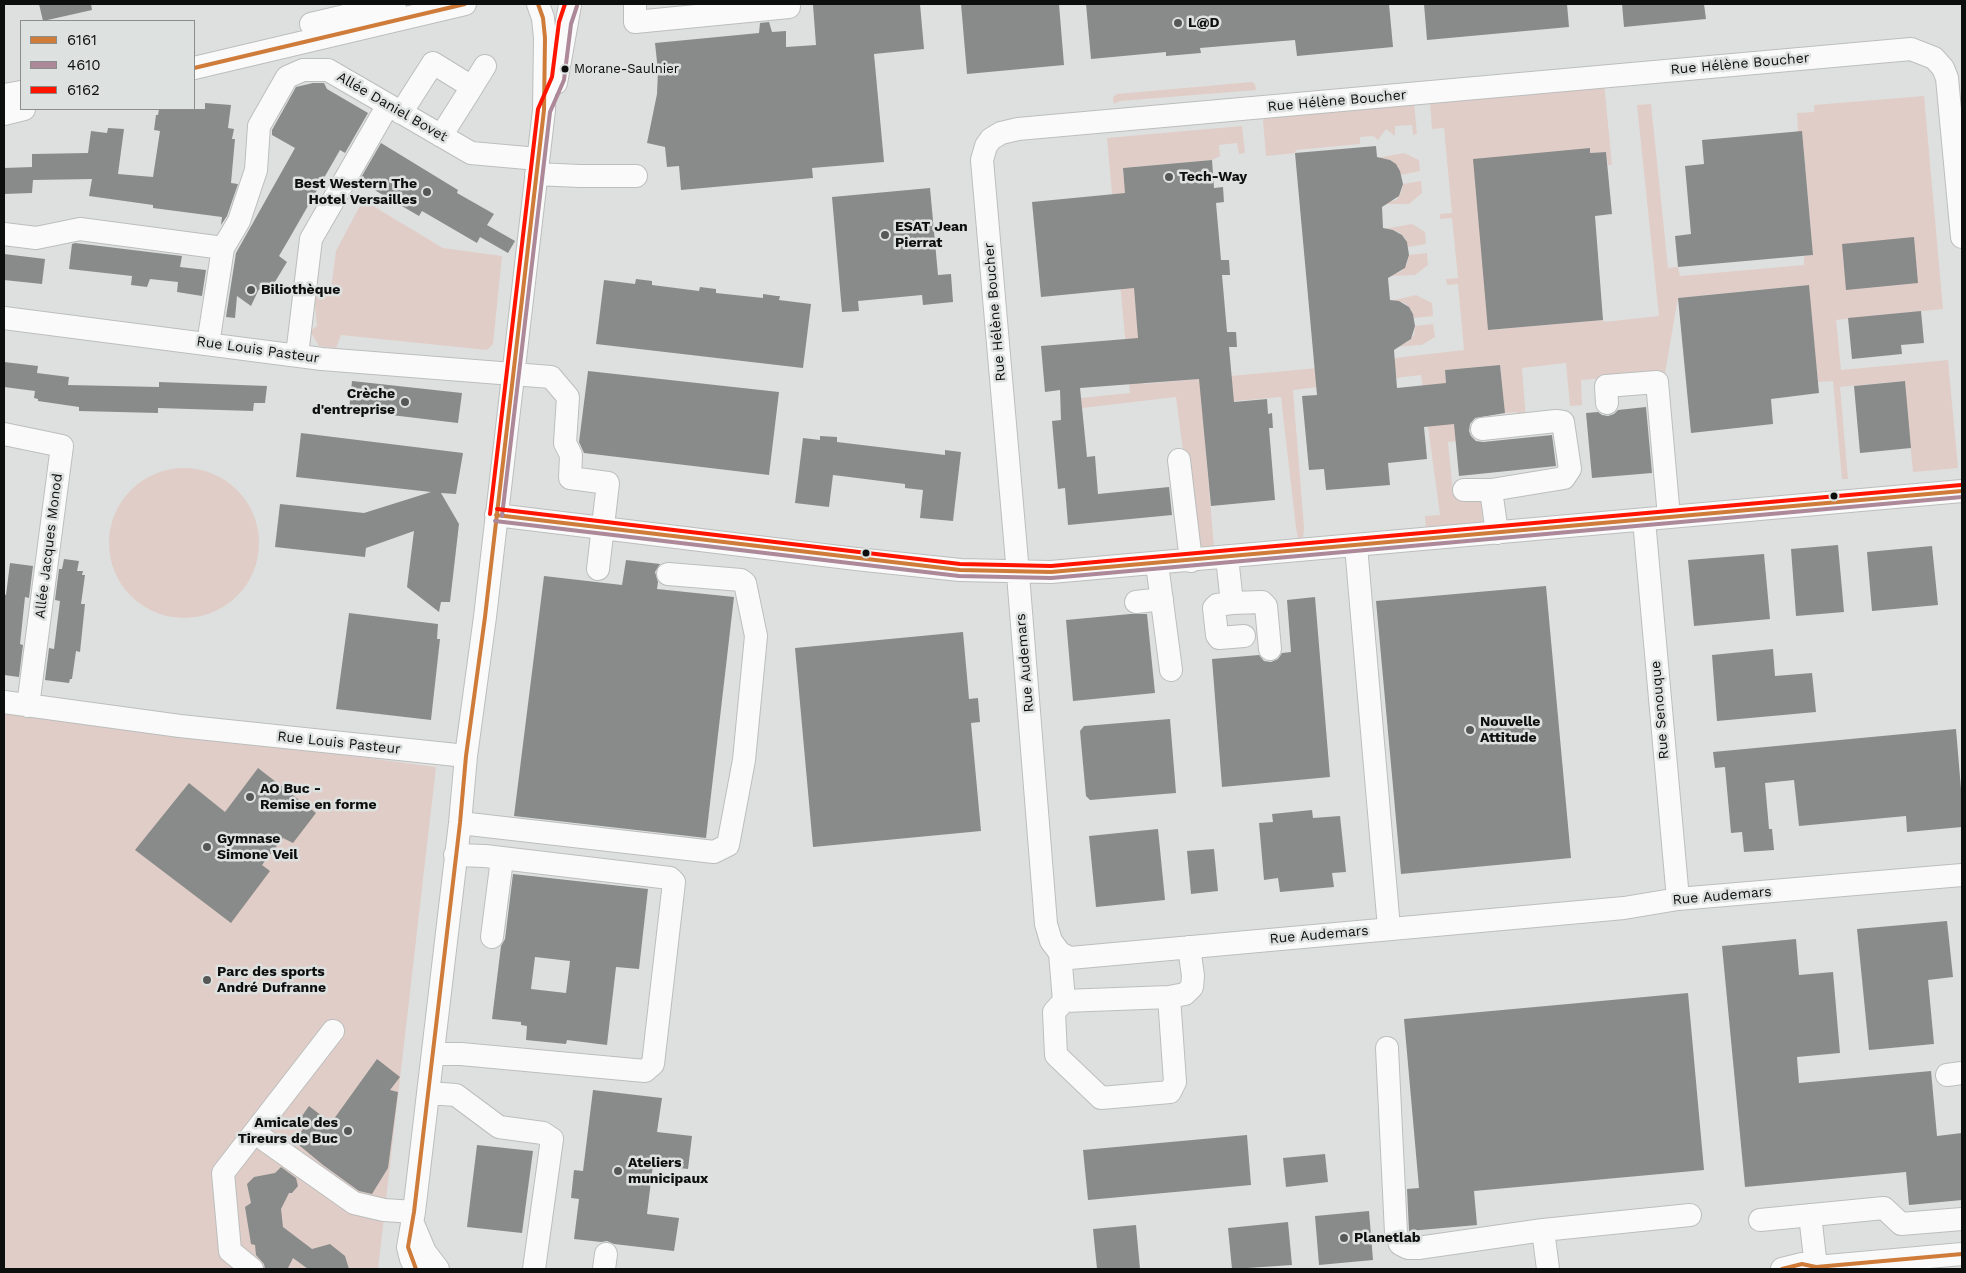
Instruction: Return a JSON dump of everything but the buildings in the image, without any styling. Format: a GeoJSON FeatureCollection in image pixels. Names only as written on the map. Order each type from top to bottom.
{"type":"FeatureCollection","features":[{"type":"Feature","properties":{"kind":"street"},"geometry":{"type":"LineString","coordinates":[[195,52],[395,4]]}},
{"type":"Feature","properties":{"kind":"street"},"geometry":{"type":"LineString","coordinates":[[195,68],[465,4]]}},
{"type":"Feature","properties":{"kind":"street"},"geometry":{"type":"LineString","coordinates":[[539,4],[554,9],[570,4]]}},
{"type":"Feature","properties":{"kind":"street"},"geometry":{"type":"LineString","coordinates":[[410,1266],[408,1247],[414,1217],[434,1054],[466,756],[485,617],[544,110],[546,38],[539,4]]}},
{"type":"Feature","properties":{"kind":"street"},"geometry":{"type":"LineString","coordinates":[[544,110],[558,79],[570,4]]}},
{"type":"Feature","properties":{"kind":"street"},"geometry":{"type":"LineString","coordinates":[[635,13],[789,7]]}},
{"type":"Feature","properties":{"kind":"street","name":"Rue Hélène Boucher"},"geometry":{"type":"LineString","coordinates":[[1018,572],[982,172],[982,160],[986,146],[990,139],[998,134],[1018,129],[1907,48],[1934,58],[1944,71],[1948,83],[1958,145],[1962,237]]}},
{"type":"Feature","properties":{"kind":"street"},"geometry":{"type":"LineString","coordinates":[[297,355],[311,239],[395,109],[433,63],[472,86]]}},
{"type":"Feature","properties":{"kind":"street"},"geometry":{"type":"LineString","coordinates":[[441,136],[485,66]]}},
{"type":"Feature","properties":{"kind":"street","name":"Allée Daniel Bovet"},"geometry":{"type":"LineString","coordinates":[[208,344],[223,248],[239,221],[256,170],[259,126],[288,77],[303,70],[328,70],[471,153],[580,176],[636,176]]}},
{"type":"Feature","properties":{"kind":"street"},"geometry":{"type":"LineString","coordinates":[[4,95],[20,92]]}},
{"type":"Feature","properties":{"kind":"street"},"geometry":{"type":"LineString","coordinates":[[4,114],[20,110]]}},
{"type":"Feature","properties":{"kind":"street"},"geometry":{"type":"LineString","coordinates":[[4,234],[36,238],[80,229],[223,248]]}},
{"type":"Feature","properties":{"kind":"street","name":"Rue Louis Pasteur"},"geometry":{"type":"LineString","coordinates":[[4,318],[322,359],[550,377],[568,397],[565,443],[571,456],[570,478],[608,483],[603,529]]}},
{"type":"Feature","properties":{"kind":"street"},"geometry":{"type":"LineString","coordinates":[[1607,403],[1606,386],[1657,382],[1669,518]]}},
{"type":"Feature","properties":{"kind":"street"},"geometry":{"type":"LineString","coordinates":[[1464,490],[1491,490],[1564,478],[1570,469],[1563,422],[1556,421],[1482,429]]}},
{"type":"Feature","properties":{"kind":"street","name":"Allée Jacques Monod"},"geometry":{"type":"LineString","coordinates":[[4,434],[62,446],[28,706]]}},
{"type":"Feature","properties":{"kind":"street"},"geometry":{"type":"LineString","coordinates":[[1179,460],[1191,561]]}},
{"type":"Feature","properties":{"kind":"street"},"geometry":{"type":"LineString","coordinates":[[1491,490],[1496,533]]}},
{"type":"Feature","properties":{"kind":"street"},"geometry":{"type":"LineString","coordinates":[[496,515],[960,570],[1069,572],[1962,491]]}},
{"type":"Feature","properties":{"kind":"street","name":"Rue Senouque"},"geometry":{"type":"LineString","coordinates":[[1644,520],[1678,900]]}},
{"type":"Feature","properties":{"kind":"street"},"geometry":{"type":"LineString","coordinates":[[598,569],[603,529]]}},
{"type":"Feature","properties":{"kind":"street"},"geometry":{"type":"LineString","coordinates":[[1356,546],[1389,928]]}},
{"type":"Feature","properties":{"kind":"street"},"geometry":{"type":"LineString","coordinates":[[1227,557],[1232,603]]}},
{"type":"Feature","properties":{"kind":"street"},"geometry":{"type":"LineString","coordinates":[[1158,564],[1171,670]]}},
{"type":"Feature","properties":{"kind":"street","name":"Rue Audemars"},"geometry":{"type":"LineString","coordinates":[[1018,572],[1046,924],[1052,941],[1060,953],[1070,958],[1624,908],[1678,900],[1962,875]]}},
{"type":"Feature","properties":{"kind":"street"},"geometry":{"type":"LineString","coordinates":[[460,823],[714,852],[728,845],[744,760],[756,636],[745,583],[741,580],[668,574]]}},
{"type":"Feature","properties":{"kind":"street"},"geometry":{"type":"LineString","coordinates":[[1136,602],[1162,599]]}},
{"type":"Feature","properties":{"kind":"street"},"geometry":{"type":"LineString","coordinates":[[1244,636],[1219,638],[1216,635],[1214,608],[1217,605],[1262,602],[1266,606],[1270,649]]}},
{"type":"Feature","properties":{"kind":"street","name":"Rue Louis Pasteur"},"geometry":{"type":"LineString","coordinates":[[4,702],[180,726],[466,756]]}},
{"type":"Feature","properties":{"kind":"street"},"geometry":{"type":"LineString","coordinates":[[434,1054],[461,1054],[645,1071],[653,1064],[674,882],[670,878],[455,855]]}},
{"type":"Feature","properties":{"kind":"street"},"geometry":{"type":"LineString","coordinates":[[492,937],[502,859]]}},
{"type":"Feature","properties":{"kind":"street"},"geometry":{"type":"LineString","coordinates":[[1169,996],[1175,1082],[1170,1092],[1100,1098],[1056,1054],[1054,1012],[1064,1001],[1185,994],[1192,987],[1193,976],[1189,947]]}},
{"type":"Feature","properties":{"kind":"street"},"geometry":{"type":"LineString","coordinates":[[1060,953],[1064,1001]]}},
{"type":"Feature","properties":{"kind":"street"},"geometry":{"type":"LineString","coordinates":[[252,1269],[230,1251],[223,1173],[333,1031]]}},
{"type":"Feature","properties":{"kind":"street"},"geometry":{"type":"LineString","coordinates":[[1387,1048],[1396,1233],[1400,1244],[1408,1248],[1418,1248],[1543,1230],[1690,1215]]}},
{"type":"Feature","properties":{"kind":"street"},"geometry":{"type":"LineString","coordinates":[[428,1093],[456,1095],[499,1127],[543,1133],[552,1139],[534,1269]]}},
{"type":"Feature","properties":{"kind":"street"},"geometry":{"type":"LineString","coordinates":[[255,1133],[354,1203],[414,1217]]}},
{"type":"Feature","properties":{"kind":"street"},"geometry":{"type":"LineString","coordinates":[[1760,1220],[1884,1208],[1901,1224],[1962,1219]]}},
{"type":"Feature","properties":{"kind":"street"},"geometry":{"type":"LineString","coordinates":[[1810,1216],[1815,1268]]}},
{"type":"Feature","properties":{"kind":"street"},"geometry":{"type":"LineString","coordinates":[[414,1217],[425,1252],[438,1269]]}},
{"type":"Feature","properties":{"kind":"street"},"geometry":{"type":"LineString","coordinates":[[1543,1230],[1548,1269]]}},
{"type":"Feature","properties":{"kind":"street"},"geometry":{"type":"LineString","coordinates":[[1782,1269],[1802,1264],[1815,1268],[1962,1254]]}},
{"type":"Feature","properties":{"kind":"shaded area"},"geometry":{"type":"Polygon","coordinates":[[[1252,82],[1255,84],[1256,90],[1120,101],[1114,104],[1113,100],[1113,97],[1117,94],[1252,82]]]}},
{"type":"Feature","properties":{"kind":"shaded area"},"geometry":{"type":"Polygon","coordinates":[[[1604,83],[1612,165],[1608,165],[1606,152],[1590,153],[1590,149],[1488,330],[1659,316],[1637,105],[1651,104],[1668,268],[1678,267],[1680,276],[1804,265],[1804,256],[1813,255],[1802,132],[1798,132],[1797,113],[1814,112],[1814,105],[1924,96],[1943,309],[1836,320],[1841,370],[1948,360],[1958,468],[1913,472],[1904,381],[1840,387],[1848,479],[1842,479],[1833,381],[1818,382],[1808,285],[1678,298],[1665,373],[1581,380],[1582,405],[1570,406],[1566,363],[1522,368],[1526,420],[1517,418],[1517,412],[1505,413],[1500,365],[1445,370],[1450,424],[1467,423],[1469,440],[1448,442],[1453,494],[1480,492],[1483,525],[1426,530],[1425,516],[1440,515],[1421,375],[1293,390],[1304,528],[1303,538],[1298,538],[1296,528],[1281,397],[1202,404],[1214,548],[1196,550],[1176,397],[1082,408],[1081,398],[1130,393],[1107,138],[1242,126],[1245,153],[1239,154],[1237,143],[1219,145],[1220,156],[1212,160],[1123,168],[1143,384],[1395,361],[1395,358],[1464,350],[1458,284],[1447,285],[1446,279],[1458,278],[1452,218],[1440,219],[1440,214],[1452,213],[1444,128],[1432,129],[1430,101],[1604,83]]]}},
{"type":"Feature","properties":{"kind":"shaded area"},"geometry":{"type":"Polygon","coordinates":[[[1414,103],[1417,134],[1413,135],[1412,125],[1395,126],[1395,136],[1386,129],[1378,140],[1373,136],[1360,137],[1360,144],[1296,150],[1295,153],[1266,156],[1263,121],[1266,116],[1414,103]]]}},
{"type":"Feature","properties":{"kind":"shaded area"},"geometry":{"type":"Polygon","coordinates":[[[1404,153],[1419,160],[1420,171],[1401,175],[1398,167],[1393,162],[1377,158],[1404,153]]]}},
{"type":"Feature","properties":{"kind":"shaded area"},"geometry":{"type":"Polygon","coordinates":[[[1421,181],[1422,193],[1409,204],[1381,204],[1396,200],[1401,193],[1403,184],[1421,181]]]}},
{"type":"Feature","properties":{"kind":"shaded area"},"geometry":{"type":"Polygon","coordinates":[[[363,200],[443,248],[502,256],[493,344],[487,350],[341,335],[336,348],[319,346],[310,331],[317,326],[314,294],[330,296],[336,251],[363,200]]]}},
{"type":"Feature","properties":{"kind":"shaded area"},"geometry":{"type":"Polygon","coordinates":[[[1412,224],[1425,232],[1426,244],[1408,247],[1405,238],[1400,233],[1384,229],[1412,224]]]}},
{"type":"Feature","properties":{"kind":"shaded area"},"geometry":{"type":"Polygon","coordinates":[[[1427,253],[1428,265],[1415,275],[1388,276],[1402,271],[1407,264],[1409,255],[1427,253]]]}},
{"type":"Feature","properties":{"kind":"shaded area"},"geometry":{"type":"Polygon","coordinates":[[[1416,295],[1432,303],[1433,316],[1414,318],[1406,304],[1399,301],[1390,301],[1416,295]]]}},
{"type":"Feature","properties":{"kind":"shaded area"},"geometry":{"type":"Polygon","coordinates":[[[1433,324],[1435,337],[1422,345],[1394,347],[1408,342],[1414,335],[1415,326],[1433,324]]]}},
{"type":"Feature","properties":{"kind":"shaded area"},"geometry":{"type":"Polygon","coordinates":[[[184,468],[199,469],[213,474],[226,480],[237,490],[247,501],[253,514],[258,528],[258,558],[253,572],[247,585],[237,596],[226,606],[213,612],[199,617],[184,618],[169,617],[155,612],[142,606],[131,596],[121,585],[115,572],[110,558],[109,543],[110,528],[115,514],[121,501],[131,490],[142,480],[155,474],[169,469],[184,468]]]}},
{"type":"Feature","properties":{"kind":"shaded area","name":"Parc des sports André Dufranne"},"geometry":{"type":"Polygon","coordinates":[[[4,710],[436,767],[378,1269],[4,1269],[4,710]]]}},
{"type":"Feature","properties":{"kind":"transit line","name":"6161"},"geometry":{"type":"LineString","coordinates":[[195,68],[465,4]]}},
{"type":"Feature","properties":{"kind":"transit line","name":"6161"},"geometry":{"type":"LineString","coordinates":[[416,1269],[408,1247],[414,1212],[460,823],[466,756],[485,617],[544,110],[545,38],[543,18],[538,4]]}},
{"type":"Feature","properties":{"kind":"transit line","name":"6162"},"geometry":{"type":"LineString","coordinates":[[490,514],[538,109],[552,77],[559,22],[565,4]]}},
{"type":"Feature","properties":{"kind":"transit line","name":"4610"},"geometry":{"type":"LineString","coordinates":[[502,516],[550,112],[564,80],[571,24],[577,6]]}},
{"type":"Feature","properties":{"kind":"transit line","name":"6162"},"geometry":{"type":"LineString","coordinates":[[497,509],[960,564],[1051,566],[1961,485]]}},
{"type":"Feature","properties":{"kind":"transit line","name":"6161"},"geometry":{"type":"LineString","coordinates":[[496,515],[960,570],[1051,572],[1962,491]]}},
{"type":"Feature","properties":{"kind":"transit line","name":"4610"},"geometry":{"type":"LineString","coordinates":[[495,521],[959,576],[1051,578],[1962,497]]}},
{"type":"Feature","properties":{"kind":"transit line","name":"6161"},"geometry":{"type":"LineString","coordinates":[[1782,1269],[1802,1264],[1816,1267],[1962,1254]]}},
{"type":"Feature","properties":{"kind":"place","name":"L@D"},"geometry":{"type":"Point","coordinates":[1178,23]}},
{"type":"Feature","properties":{"kind":"place","name":"Morane-Saulnier"},"geometry":{"type":"Point","coordinates":[565,69]}},
{"type":"Feature","properties":{"kind":"place","name":"Tech-Way"},"geometry":{"type":"Point","coordinates":[1169,177]}},
{"type":"Feature","properties":{"kind":"place","name":"Best Western The Hotel Versailles"},"geometry":{"type":"Point","coordinates":[427,192]}},
{"type":"Feature","properties":{"kind":"place","name":"ESAT Jean Pierrat"},"geometry":{"type":"Point","coordinates":[885,235]}},
{"type":"Feature","properties":{"kind":"place","name":"Biliothèque"},"geometry":{"type":"Point","coordinates":[251,290]}},
{"type":"Feature","properties":{"kind":"place","name":"Crèche d'entreprise"},"geometry":{"type":"Point","coordinates":[405,402]}},
{"type":"Feature","properties":{"kind":"place","name":"Nouvelle Attitude"},"geometry":{"type":"Point","coordinates":[1470,730]}},
{"type":"Feature","properties":{"kind":"place","name":"AO Buc - Remise en forme"},"geometry":{"type":"Point","coordinates":[250,797]}},
{"type":"Feature","properties":{"kind":"place","name":"Gymnase Simone Veil"},"geometry":{"type":"Point","coordinates":[207,847]}},
{"type":"Feature","properties":{"kind":"place","name":"Parc des sports André Dufranne"},"geometry":{"type":"Point","coordinates":[207,980]}},
{"type":"Feature","properties":{"kind":"place","name":"Amicale des Tireurs de Buc"},"geometry":{"type":"Point","coordinates":[348,1131]}},
{"type":"Feature","properties":{"kind":"place","name":"Ateliers municipaux"},"geometry":{"type":"Point","coordinates":[618,1171]}},
{"type":"Feature","properties":{"kind":"place","name":"Planetlab"},"geometry":{"type":"Point","coordinates":[1344,1238]}}]}
